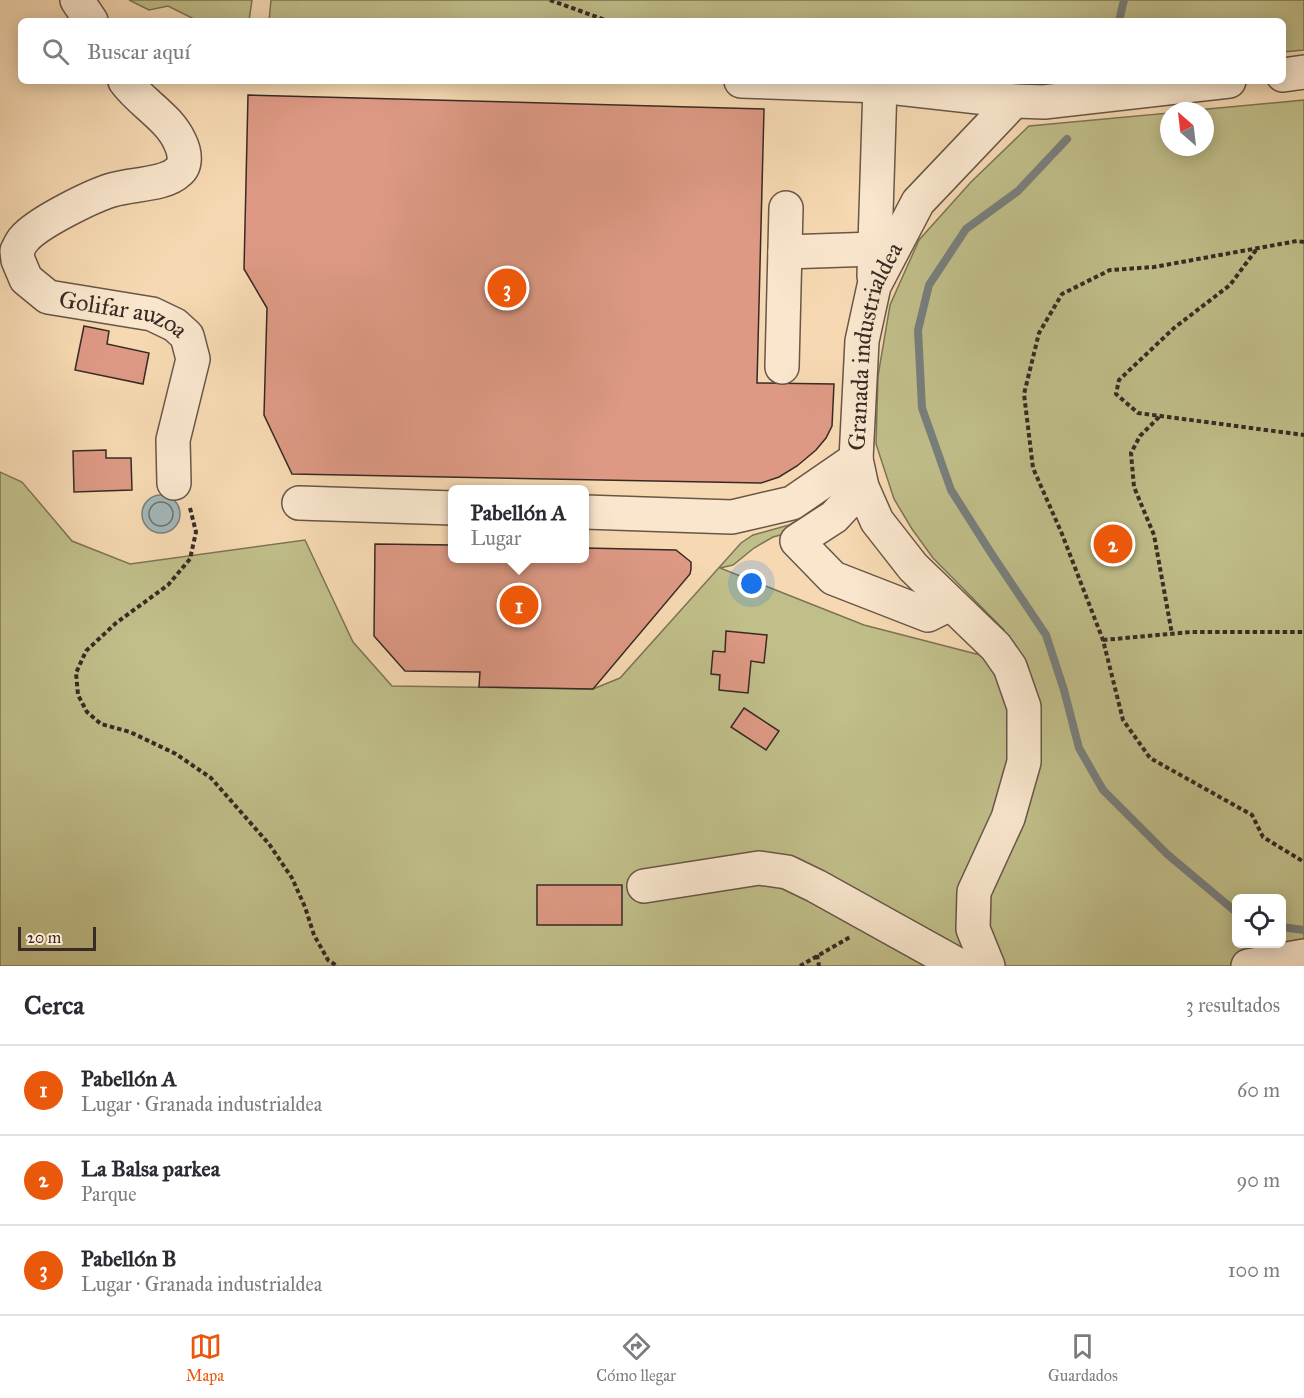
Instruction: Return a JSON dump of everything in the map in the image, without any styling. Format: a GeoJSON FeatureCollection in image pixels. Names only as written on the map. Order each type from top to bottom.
{"type":"FeatureCollection","features":[{"type":"Feature","properties":{"kind":"street"},"geometry":{"type":"LineString","coordinates":[[77,0],[89,18]]}},
{"type":"Feature","properties":{"kind":"street"},"geometry":{"type":"LineString","coordinates":[[1286,75],[1304,72]]}},
{"type":"Feature","properties":{"kind":"street","name":"Golifar auzoa"},"geometry":{"type":"LineString","coordinates":[[128,84],[171,127],[180,142],[184,165],[169,179],[112,190],[54,217],[25,238],[17,250],[18,260],[26,279],[48,297],[152,314],[175,325],[187,336],[193,359],[173,440],[174,483]]}},
{"type":"Feature","properties":{"kind":"street"},"geometry":{"type":"LineString","coordinates":[[824,84],[880,86],[1014,101],[1044,102],[1203,84]]}},
{"type":"Feature","properties":{"kind":"street"},"geometry":{"type":"LineString","coordinates":[[874,286],[880,86]]}},
{"type":"Feature","properties":{"kind":"street","name":"Granada industrialdea"},"geometry":{"type":"LineString","coordinates":[[589,512],[732,517],[792,503],[859,473],[862,340],[874,286],[918,202],[1014,101]]}},
{"type":"Feature","properties":{"kind":"street"},"geometry":{"type":"LineString","coordinates":[[782,367],[786,208]]}},
{"type":"Feature","properties":{"kind":"street"},"geometry":{"type":"LineString","coordinates":[[785,252],[875,249]]}},
{"type":"Feature","properties":{"kind":"street"},"geometry":{"type":"LineString","coordinates":[[859,473],[877,521],[913,567],[996,647],[1010,667],[1024,707],[1024,762],[1008,818],[975,892],[973,928],[988,966]]}},
{"type":"Feature","properties":{"kind":"street"},"geometry":{"type":"LineString","coordinates":[[859,473],[834,517],[797,541],[833,578],[928,615],[950,604]]}},
{"type":"Feature","properties":{"kind":"street"},"geometry":{"type":"LineString","coordinates":[[299,503],[448,508]]}},
{"type":"Feature","properties":{"kind":"street"},"geometry":{"type":"LineString","coordinates":[[644,886],[759,868],[787,872],[960,966]]}},
{"type":"Feature","properties":{"kind":"street"},"geometry":{"type":"LineString","coordinates":[[1248,966],[1304,956]]}},
{"type":"Feature","properties":{"kind":"path"},"geometry":{"type":"LineString","coordinates":[[550,0],[600,18]]}},
{"type":"Feature","properties":{"kind":"path"},"geometry":{"type":"LineString","coordinates":[[1304,242],[1297,241],[1154,267],[1110,270],[1062,294],[1039,333],[1024,394],[1033,468],[1062,534],[1103,640],[1123,720],[1150,758],[1252,815],[1263,837],[1304,862]]}},
{"type":"Feature","properties":{"kind":"path"},"geometry":{"type":"LineString","coordinates":[[1256,250],[1230,285],[1174,328],[1119,380],[1116,394],[1138,413],[1304,435]]}},
{"type":"Feature","properties":{"kind":"path"},"geometry":{"type":"LineString","coordinates":[[1160,416],[1140,436],[1131,453],[1134,488],[1154,535],[1172,634]]}},
{"type":"Feature","properties":{"kind":"path"},"geometry":{"type":"LineString","coordinates":[[174,483],[186,494],[196,532],[190,559],[168,585],[116,623],[86,651],[76,673],[78,695],[87,712],[101,724],[130,732],[176,754],[211,778],[269,844],[292,878],[314,935],[328,960],[337,966]]}},
{"type":"Feature","properties":{"kind":"path"},"geometry":{"type":"LineString","coordinates":[[1103,640],[1191,632],[1304,632]]}},
{"type":"Feature","properties":{"kind":"path"},"geometry":{"type":"LineString","coordinates":[[800,966],[880,921]]}},
{"type":"Feature","properties":{"kind":"path"},"geometry":{"type":"LineString","coordinates":[[817,955],[819,966]]}},
{"type":"Feature","properties":{"kind":"shaded area"},"geometry":{"type":"Polygon","coordinates":[[[129,0],[252,0],[249,18],[192,18],[168,6],[149,10],[129,0]]]}},
{"type":"Feature","properties":{"kind":"shaded area"},"geometry":{"type":"Polygon","coordinates":[[[271,0],[1304,0],[1304,50],[1286,52],[1286,18],[269,18],[271,0]]]}},
{"type":"Feature","properties":{"kind":"shaded area"},"geometry":{"type":"Polygon","coordinates":[[[1304,100],[1304,966],[0,966],[0,472],[22,482],[72,541],[130,564],[305,540],[353,642],[392,686],[593,689],[620,678],[741,543],[753,535],[789,525],[815,510],[796,531],[773,537],[754,548],[733,565],[720,568],[864,625],[992,658],[1004,630],[933,558],[894,499],[876,444],[878,376],[890,305],[919,240],[971,182],[1029,126],[1160,114],[1160,156],[1214,156],[1214,108],[1304,100]]]}},
{"type":"Feature","properties":{"kind":"water"},"geometry":{"type":"Polygon","coordinates":[[[161,495],[174,501],[180,514],[174,527],[161,533],[148,527],[142,514],[148,501],[161,495]]]}},
{"type":"Feature","properties":{"kind":"building"},"geometry":{"type":"Polygon","coordinates":[[[248,95],[764,109],[757,383],[834,384],[832,426],[826,438],[797,466],[779,477],[761,483],[292,474],[264,415],[267,308],[244,269],[248,95]]]}},
{"type":"Feature","properties":{"kind":"building"},"geometry":{"type":"Polygon","coordinates":[[[84,326],[109,331],[107,344],[149,353],[143,384],[75,370],[84,326]]]}},
{"type":"Feature","properties":{"kind":"building"},"geometry":{"type":"Polygon","coordinates":[[[106,450],[106,458],[131,458],[132,490],[74,492],[73,451],[106,450]]]}},
{"type":"Feature","properties":{"kind":"building"},"geometry":{"type":"Polygon","coordinates":[[[375,544],[448,545],[448,563],[589,563],[589,548],[676,550],[691,562],[690,574],[593,689],[479,687],[480,672],[405,671],[374,636],[375,544]]]}},
{"type":"Feature","properties":{"kind":"building"},"geometry":{"type":"Polygon","coordinates":[[[726,631],[767,635],[764,663],[751,661],[748,693],[719,690],[720,675],[711,674],[713,651],[725,652],[726,631]]]}},
{"type":"Feature","properties":{"kind":"building"},"geometry":{"type":"Polygon","coordinates":[[[744,708],[779,731],[766,750],[731,727],[744,708]]]}},
{"type":"Feature","properties":{"kind":"building"},"geometry":{"type":"Polygon","coordinates":[[[537,885],[622,885],[622,925],[537,925],[537,885]]]}},
{"type":"Feature","properties":{"kind":"waterway"},"geometry":{"type":"LineString","coordinates":[[1120,18],[1124,0]]}},
{"type":"Feature","properties":{"kind":"waterway"},"geometry":{"type":"LineString","coordinates":[[1067,139],[1018,191],[966,229],[929,285],[918,330],[922,408],[951,490],[1046,635],[1064,690],[1079,748],[1103,790],[1167,854],[1232,909]]}},
{"type":"Feature","properties":{"kind":"waterway"},"geometry":{"type":"LineString","coordinates":[[1286,928],[1304,930]]}},
{"type":"Feature","properties":{"kind":"place","name":"Pabellón B"},"geometry":{"type":"Point","coordinates":[507,288]}},
{"type":"Feature","properties":{"kind":"place","name":"La Balsa parkea"},"geometry":{"type":"Point","coordinates":[1113,544]}},
{"type":"Feature","properties":{"kind":"place","name":"Pabellón A"},"geometry":{"type":"Point","coordinates":[519,605]}}]}
